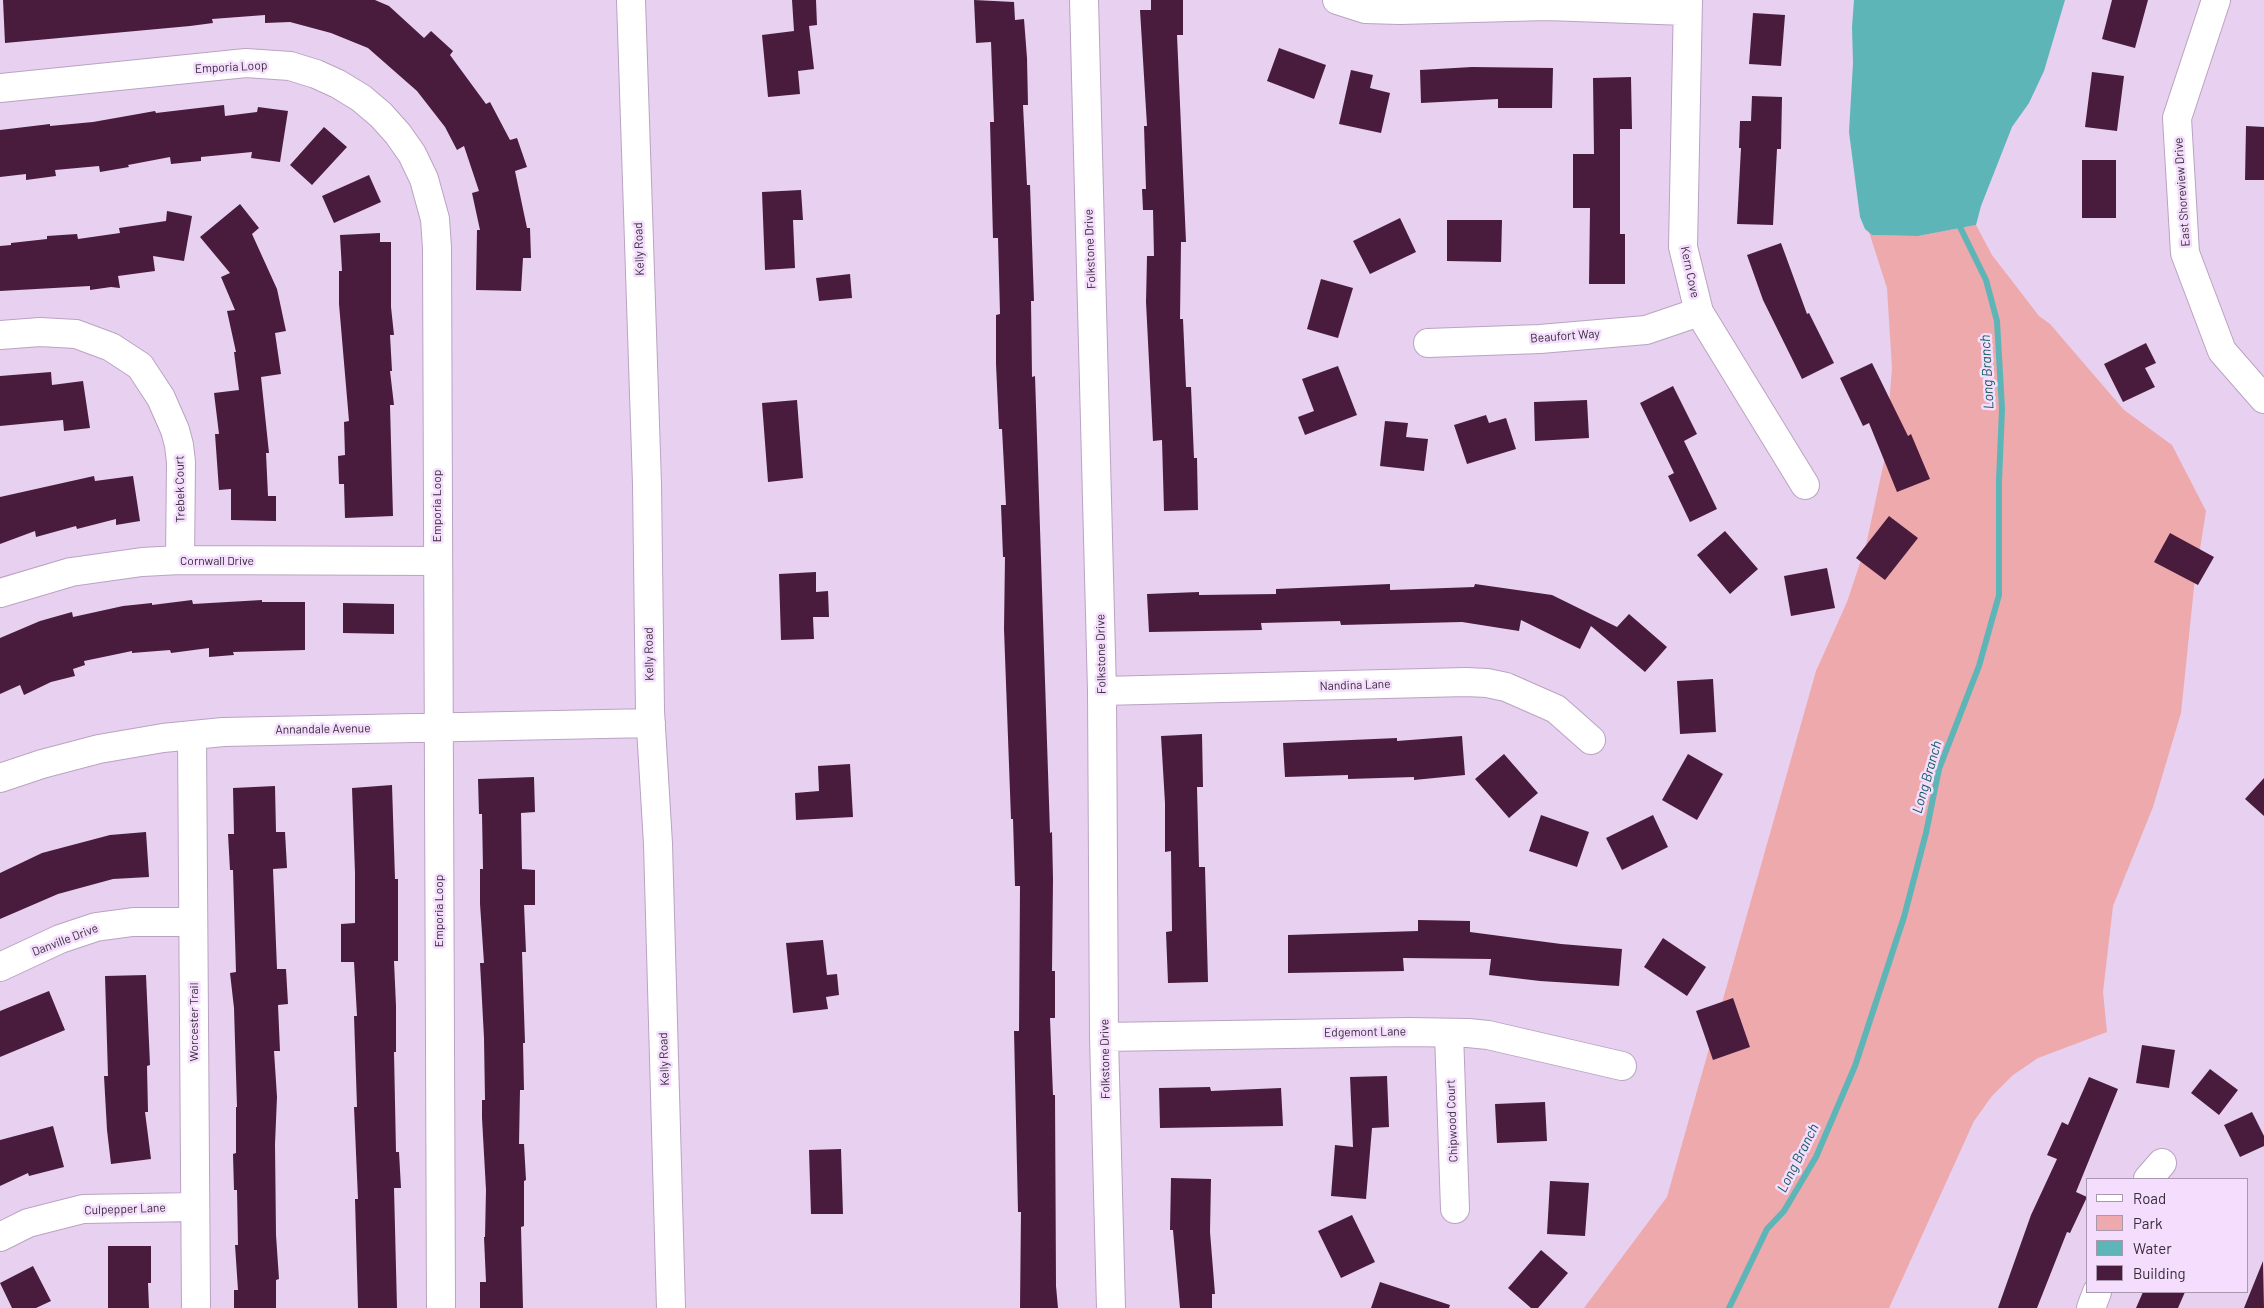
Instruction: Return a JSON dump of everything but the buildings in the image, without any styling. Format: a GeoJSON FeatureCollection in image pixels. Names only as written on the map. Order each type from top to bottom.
{"type":"FeatureCollection","features":[{"type":"Feature","properties":{"kind":"street","name":"Kelly Road"},"geometry":{"type":"LineString","coordinates":[[631,0],[647,484],[651,723],[658,844],[671,1308]]}},
{"type":"Feature","properties":{"kind":"street","name":"Folkstone Drive"},"geometry":{"type":"LineString","coordinates":[[1084,0],[1102,691],[1104,1037],[1111,1308]]}},
{"type":"Feature","properties":{"kind":"street"},"geometry":{"type":"LineString","coordinates":[[1337,0],[1342,3],[1374,9],[1688,5]]}},
{"type":"Feature","properties":{"kind":"street","name":"East Shoreview Drive"},"geometry":{"type":"LineString","coordinates":[[2216,0],[2177,118],[2186,252],[2222,351],[2264,399]]}},
{"type":"Feature","properties":{"kind":"street","name":"Kern Cove"},"geometry":{"type":"LineString","coordinates":[[1688,5],[1683,248],[1699,312],[1805,485]]}},
{"type":"Feature","properties":{"kind":"street","name":"Emporia Loop"},"geometry":{"type":"LineString","coordinates":[[0,88],[246,63],[290,66],[316,74],[361,98],[381,115],[398,134],[412,154],[424,179],[435,219],[441,1308]]}},
{"type":"Feature","properties":{"kind":"street","name":"Beaufort Way"},"geometry":{"type":"LineString","coordinates":[[1428,343],[1540,339],[1646,330],[1699,312]]}},
{"type":"Feature","properties":{"kind":"street","name":"Trebek Court"},"geometry":{"type":"LineString","coordinates":[[0,335],[40,332],[76,334],[110,347],[140,366],[162,398],[179,445],[181,462],[180,560]]}},
{"type":"Feature","properties":{"kind":"street","name":"Cornwall Drive"},"geometry":{"type":"LineString","coordinates":[[0,593],[40,580],[104,566],[180,560],[437,561]]}},
{"type":"Feature","properties":{"kind":"street","name":"Nandina Lane"},"geometry":{"type":"LineString","coordinates":[[1102,691],[1487,683],[1506,686],[1556,709],[1590,740]]}},
{"type":"Feature","properties":{"kind":"street","name":"Annandale Avenue"},"geometry":{"type":"LineString","coordinates":[[0,778],[42,764],[99,749],[192,736],[273,730],[651,723]]}},
{"type":"Feature","properties":{"kind":"street","name":"Worcester Trail"},"geometry":{"type":"LineString","coordinates":[[192,736],[196,1308]]}},
{"type":"Feature","properties":{"kind":"street","name":"Danville Drive"},"geometry":{"type":"LineString","coordinates":[[0,967],[60,939],[96,927],[133,922],[193,922]]}},
{"type":"Feature","properties":{"kind":"street","name":"Edgemont Lane"},"geometry":{"type":"LineString","coordinates":[[1104,1037],[1449,1033],[1488,1035],[1622,1066]]}},
{"type":"Feature","properties":{"kind":"street","name":"Chipwood Court"},"geometry":{"type":"LineString","coordinates":[[1449,1033],[1455,1209]]}},
{"type":"Feature","properties":{"kind":"street","name":"Culpepper Lane"},"geometry":{"type":"LineString","coordinates":[[0,1237],[28,1222],[83,1209],[195,1207]]}},
{"type":"Feature","properties":{"kind":"street"},"geometry":{"type":"LineString","coordinates":[[2091,1308],[2097,1293]]}},
{"type":"Feature","properties":{"kind":"green space"},"geometry":{"type":"Polygon","coordinates":[[[1976,225],[1992,255],[2039,316],[2050,324],[2124,410],[2172,445],[2206,511],[2194,587],[2181,713],[2153,807],[2113,906],[2103,992],[2107,1032],[2038,1058],[2013,1075],[1992,1096],[1974,1121],[1889,1308],[1584,1308],[1667,1197],[1816,671],[1847,602],[1866,545],[1885,457],[1892,368],[1887,288],[1869,232],[1872,235],[1918,236],[1976,225]]]}},
{"type":"Feature","properties":{"kind":"water"},"geometry":{"type":"Polygon","coordinates":[[[1854,0],[2065,0],[2044,71],[2029,103],[2012,127],[1981,206],[1976,225],[1918,236],[1872,235],[1865,229],[1860,217],[1849,132],[1854,0]]]}},
{"type":"Feature","properties":{"kind":"waterway","name":"Long Branch"},"geometry":{"type":"LineString","coordinates":[[1729,1308],[1767,1229],[1784,1211],[1816,1157],[1855,1066],[1904,917],[1926,833],[1939,769],[1979,666],[1999,595],[1999,481],[2002,409],[1997,321],[1986,280],[1960,227]]}}]}
